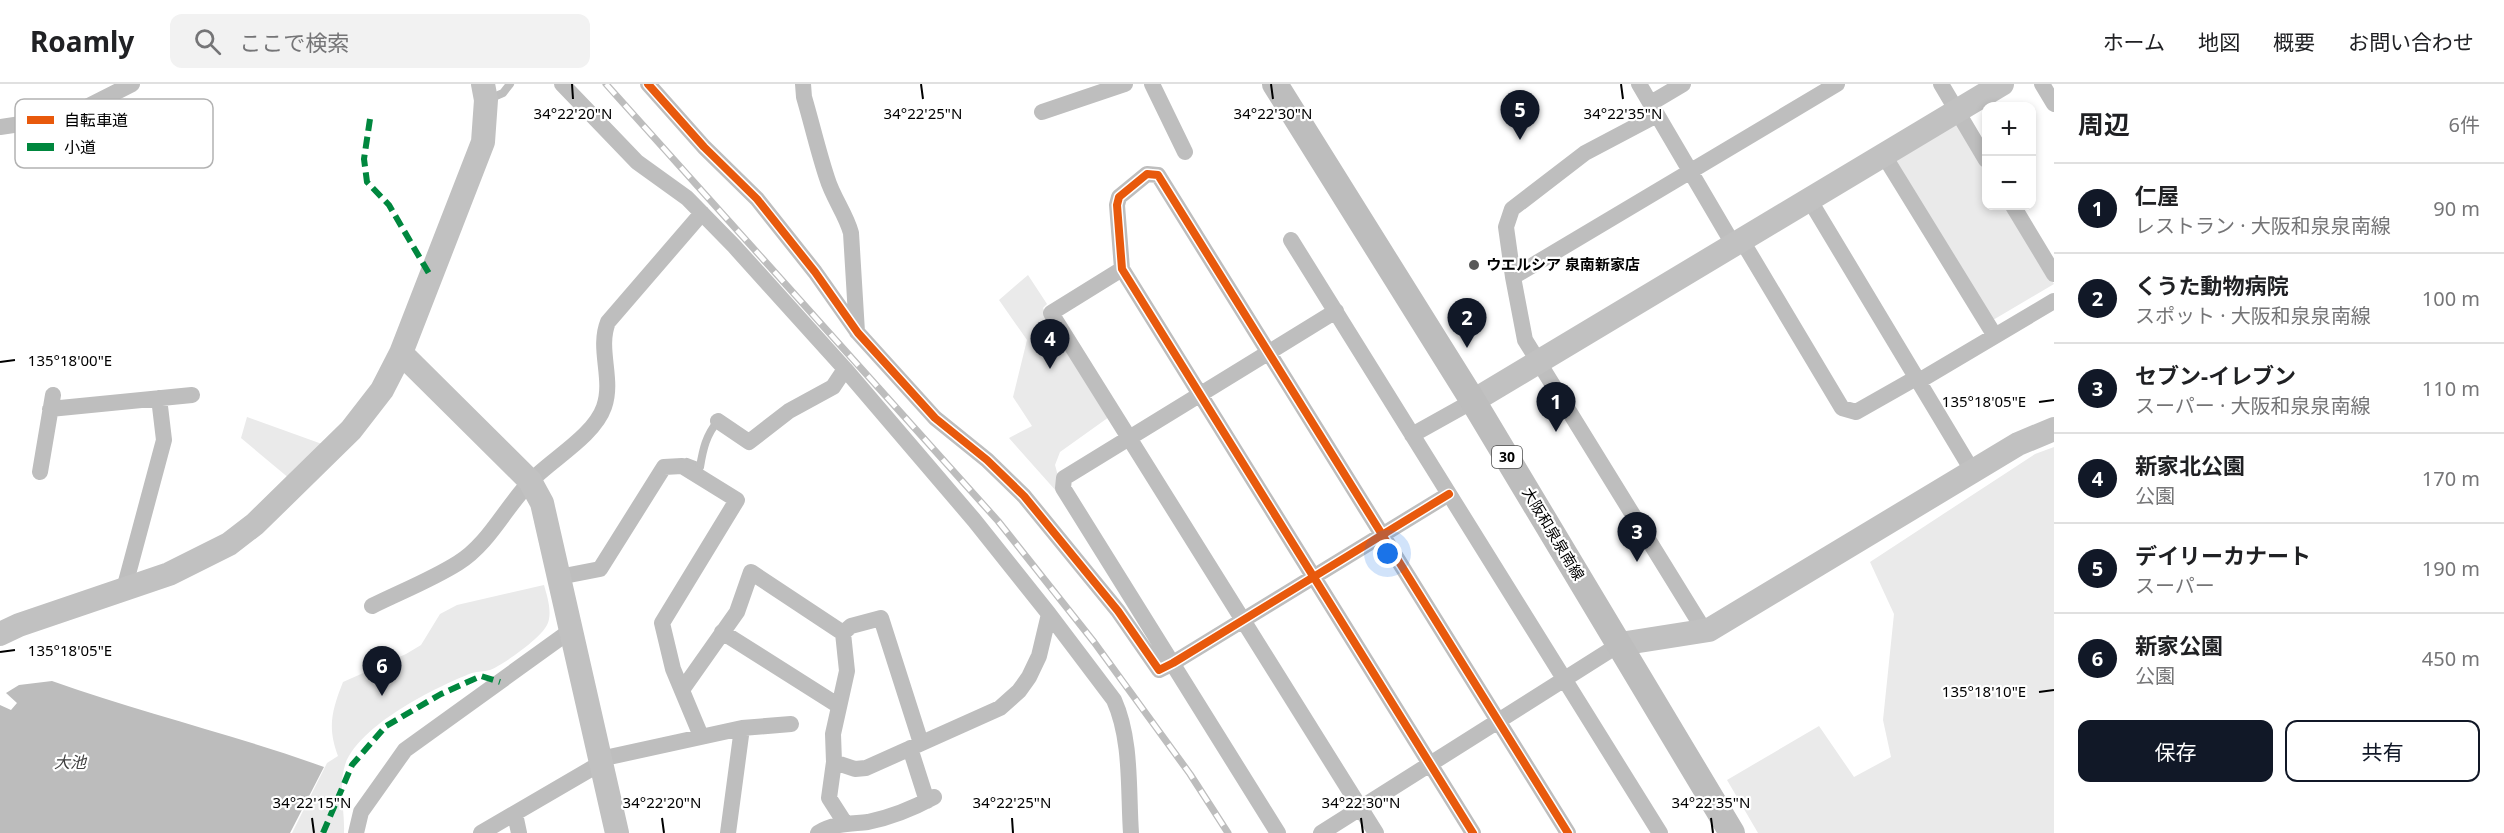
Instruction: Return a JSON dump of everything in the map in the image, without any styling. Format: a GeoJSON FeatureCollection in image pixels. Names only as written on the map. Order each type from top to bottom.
{"type":"FeatureCollection","features":[{"type":"Feature","properties":{"kind":"main road","name":"大阪和泉泉南線"},"geometry":{"type":"LineString","coordinates":[[1275,84],[1473,401],[1732,833]]}},
{"type":"Feature","properties":{"kind":"street"},"geometry":{"type":"LineString","coordinates":[[102,99],[132,84]]}},
{"type":"Feature","properties":{"kind":"street"},"geometry":{"type":"LineString","coordinates":[[562,84],[636,162],[687,198],[702,213],[845,369],[974,520],[1049,614],[1114,700],[1121,715],[1125,735],[1131,833]]}},
{"type":"Feature","properties":{"kind":"street"},"geometry":{"type":"LineString","coordinates":[[648,84],[704,147],[758,199],[815,272],[858,333],[935,418],[987,460],[1024,496],[1118,611],[1159,670],[1449,494]]}},
{"type":"Feature","properties":{"kind":"street"},"geometry":{"type":"LineString","coordinates":[[804,84],[804,97],[827,179],[839,207],[848,220],[851,233],[858,333]]}},
{"type":"Feature","properties":{"kind":"street"},"geometry":{"type":"LineString","coordinates":[[1042,112],[1125,84]]}},
{"type":"Feature","properties":{"kind":"street"},"geometry":{"type":"LineString","coordinates":[[1152,84],[1185,152]]}},
{"type":"Feature","properties":{"kind":"street"},"geometry":{"type":"LineString","coordinates":[[1639,84],[1691,171],[1842,408],[1856,412],[1918,380],[2054,301]]}},
{"type":"Feature","properties":{"kind":"street"},"geometry":{"type":"LineString","coordinates":[[1683,84],[1654,109],[1585,153],[1512,209],[1506,227],[1525,340],[1704,630]]}},
{"type":"Feature","properties":{"kind":"street"},"geometry":{"type":"LineString","coordinates":[[1941,84],[1984,156]]}},
{"type":"Feature","properties":{"kind":"street"},"geometry":{"type":"LineString","coordinates":[[1412,435],[1473,401],[2002,84]]}},
{"type":"Feature","properties":{"kind":"street"},"geometry":{"type":"LineString","coordinates":[[2042,84],[2054,104]]}},
{"type":"Feature","properties":{"kind":"street"},"geometry":{"type":"LineString","coordinates":[[1513,277],[1831,85]]}},
{"type":"Feature","properties":{"kind":"street"},"geometry":{"type":"LineString","coordinates":[[0,634],[28,621],[169,574],[229,544],[255,524],[351,430],[382,390],[401,353],[483,142],[484,92]]}},
{"type":"Feature","properties":{"kind":"street"},"geometry":{"type":"LineString","coordinates":[[0,127],[15,125]]}},
{"type":"Feature","properties":{"kind":"street"},"geometry":{"type":"LineString","coordinates":[[1883,154],[1995,336]]}},
{"type":"Feature","properties":{"kind":"street"},"geometry":{"type":"LineString","coordinates":[[1473,833],[1122,268],[1117,205],[1119,197],[1147,174],[1158,175],[1568,833]]}},
{"type":"Feature","properties":{"kind":"street"},"geometry":{"type":"LineString","coordinates":[[1809,199],[1973,472]]}},
{"type":"Feature","properties":{"kind":"street"},"geometry":{"type":"LineString","coordinates":[[2015,210],[2054,274]]}},
{"type":"Feature","properties":{"kind":"street"},"geometry":{"type":"LineString","coordinates":[[372,606],[459,563],[472,552],[530,481],[595,424],[604,407],[607,390],[603,334],[608,321],[702,213]]}},
{"type":"Feature","properties":{"kind":"street"},"geometry":{"type":"LineString","coordinates":[[1291,240],[1660,833]]}},
{"type":"Feature","properties":{"kind":"street"},"geometry":{"type":"LineString","coordinates":[[1122,268],[1051,313],[1376,833]]}},
{"type":"Feature","properties":{"kind":"street"},"geometry":{"type":"LineString","coordinates":[[1278,833],[1063,488],[1064,478],[1336,311]]}},
{"type":"Feature","properties":{"kind":"street"},"geometry":{"type":"LineString","coordinates":[[401,353],[530,481],[542,504],[617,833]]}},
{"type":"Feature","properties":{"kind":"street"},"geometry":{"type":"LineString","coordinates":[[718,421],[749,442],[789,411],[833,387],[845,369]]}},
{"type":"Feature","properties":{"kind":"street"},"geometry":{"type":"LineString","coordinates":[[40,472],[52,402],[192,395]]}},
{"type":"Feature","properties":{"kind":"street"},"geometry":{"type":"LineString","coordinates":[[124,589],[164,440],[159,398]]}},
{"type":"Feature","properties":{"kind":"street"},"geometry":{"type":"LineString","coordinates":[[1321,833],[1620,644],[1704,630],[2018,444],[2054,429]]}},
{"type":"Feature","properties":{"kind":"street"},"geometry":{"type":"LineString","coordinates":[[559,578],[600,569],[664,467],[682,466],[737,500],[662,624],[673,669],[701,736]]}},
{"type":"Feature","properties":{"kind":"street"},"geometry":{"type":"LineString","coordinates":[[682,690],[737,612],[751,572],[843,633]]}},
{"type":"Feature","properties":{"kind":"street"},"geometry":{"type":"LineString","coordinates":[[834,762],[855,769],[866,768],[1000,708],[1019,691],[1039,656],[1049,614]]}},
{"type":"Feature","properties":{"kind":"street"},"geometry":{"type":"LineString","coordinates":[[818,833],[829,826],[845,823],[891,825],[930,799],[881,618],[851,626],[843,633]]}},
{"type":"Feature","properties":{"kind":"street"},"geometry":{"type":"LineString","coordinates":[[356,833],[361,812],[405,750],[570,631]]}},
{"type":"Feature","properties":{"kind":"street"},"geometry":{"type":"LineString","coordinates":[[722,632],[839,706]]}},
{"type":"Feature","properties":{"kind":"street"},"geometry":{"type":"LineString","coordinates":[[843,633],[847,670],[833,734],[834,762],[828,798],[845,823]]}},
{"type":"Feature","properties":{"kind":"street"},"geometry":{"type":"LineString","coordinates":[[481,833],[601,761],[742,728],[791,724]]}},
{"type":"Feature","properties":{"kind":"street"},"geometry":{"type":"LineString","coordinates":[[728,833],[742,728]]}},
{"type":"Feature","properties":{"kind":"street"},"geometry":{"type":"LineString","coordinates":[[515,814],[519,833]]}},
{"type":"Feature","properties":{"kind":"lane"},"geometry":{"type":"LineString","coordinates":[[484,92],[503,93],[510,84]]}},
{"type":"Feature","properties":{"kind":"lane"},"geometry":{"type":"LineString","coordinates":[[672,467],[682,459],[700,467],[704,443],[710,430],[718,421]]}},
{"type":"Feature","properties":{"kind":"shaded area"},"geometry":{"type":"Polygon","coordinates":[[[1955,119],[1982,165],[1982,210],[2009,210],[2054,284],[1993,320],[1891,158],[1955,119]]]}},
{"type":"Feature","properties":{"kind":"shaded area"},"geometry":{"type":"Polygon","coordinates":[[[1028,275],[1047,304],[1043,308],[1109,417],[1060,452],[1055,465],[1065,501],[1009,438],[1032,426],[1013,397],[1027,340],[999,300],[1028,275]]]}},
{"type":"Feature","properties":{"kind":"shaded area"},"geometry":{"type":"Polygon","coordinates":[[[247,417],[322,444],[290,479],[241,438],[247,417]]]}},
{"type":"Feature","properties":{"kind":"shaded area"},"geometry":{"type":"Polygon","coordinates":[[[2054,447],[2054,833],[1758,833],[1727,780],[1819,726],[1854,777],[1891,757],[1883,720],[1894,614],[1870,562],[2035,454],[2054,447]]]}},
{"type":"Feature","properties":{"kind":"shaded area"},"geometry":{"type":"Polygon","coordinates":[[[544,585],[549,605],[549,620],[543,631],[530,644],[488,671],[472,673],[456,679],[419,698],[381,722],[353,750],[345,765],[342,782],[344,833],[292,833],[327,763],[338,756],[332,719],[343,682],[421,645],[440,614],[457,605],[544,585]]]}},
{"type":"Feature","properties":{"kind":"water","name":"大池"},"geometry":{"type":"Polygon","coordinates":[[[52,681],[324,767],[290,833],[0,833],[0,705],[11,710],[17,703],[6,693],[19,685],[52,681]]]}},
{"type":"Feature","properties":{"kind":"railway"},"geometry":{"type":"LineString","coordinates":[[606,84],[998,521],[1094,642],[1190,774],[1228,833]]}},
{"type":"Feature","properties":{"kind":"marked path"},"geometry":{"type":"LineString","coordinates":[[370,119],[364,159],[367,182],[389,205],[431,277]]}},
{"type":"Feature","properties":{"kind":"marked path"},"geometry":{"type":"LineString","coordinates":[[323,833],[352,765],[386,726],[441,694],[481,676],[500,682]]}},
{"type":"Feature","properties":{"kind":"cycle path"},"geometry":{"type":"LineString","coordinates":[[648,84],[704,147],[757,199],[815,272],[858,333],[935,418],[987,460],[1024,496],[1118,611],[1159,670],[1449,494]]}},
{"type":"Feature","properties":{"kind":"cycle path"},"geometry":{"type":"LineString","coordinates":[[1473,833],[1122,269],[1117,205],[1119,197],[1147,174],[1158,175],[1568,833]]}},
{"type":"Feature","properties":{"kind":"place","name":"デイリーカナート"},"geometry":{"type":"Point","coordinates":[1520,140]}},
{"type":"Feature","properties":{"kind":"place","name":"ウエルシア 泉南新家店"},"geometry":{"type":"Point","coordinates":[1474,265]}},
{"type":"Feature","properties":{"kind":"place","name":"くうた動物病院"},"geometry":{"type":"Point","coordinates":[1467,348]}},
{"type":"Feature","properties":{"kind":"place","name":"新家北公園"},"geometry":{"type":"Point","coordinates":[1050,369]}},
{"type":"Feature","properties":{"kind":"place","name":"仁屋"},"geometry":{"type":"Point","coordinates":[1556,432]}},
{"type":"Feature","properties":{"kind":"place","name":"セブン-イレブン"},"geometry":{"type":"Point","coordinates":[1637,562]}},
{"type":"Feature","properties":{"kind":"place","name":"新家公園"},"geometry":{"type":"Point","coordinates":[382,696]}}]}
